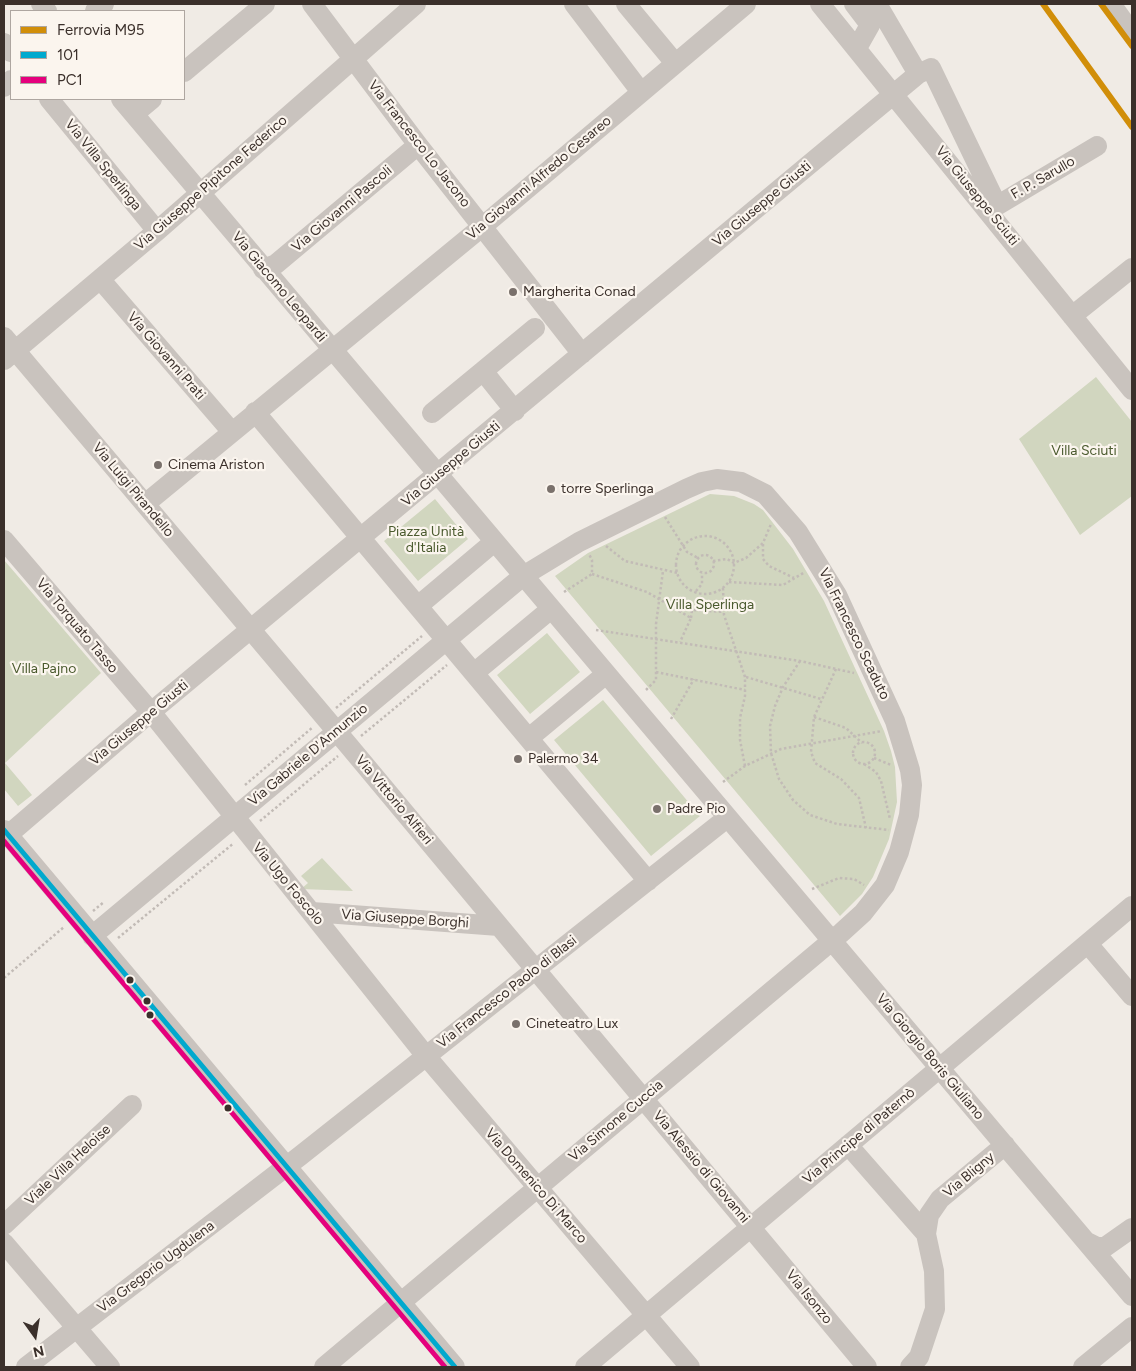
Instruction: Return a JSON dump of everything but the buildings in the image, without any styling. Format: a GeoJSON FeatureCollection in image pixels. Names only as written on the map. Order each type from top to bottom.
{"type":"FeatureCollection","features":[{"type":"Feature","properties":{"kind":"street"},"geometry":{"type":"LineString","coordinates":[[185,71],[265,4]]}},
{"type":"Feature","properties":{"kind":"street","name":"Via Francesco Lo Jacono"},"geometry":{"type":"LineString","coordinates":[[312,4],[418,145],[582,354]]}},
{"type":"Feature","properties":{"kind":"street","name":"Via Giuseppe Pipitone Federico"},"geometry":{"type":"LineString","coordinates":[[8,349],[100,280],[416,4]]}},
{"type":"Feature","properties":{"kind":"street"},"geometry":{"type":"LineString","coordinates":[[574,4],[641,92]]}},
{"type":"Feature","properties":{"kind":"street"},"geometry":{"type":"LineString","coordinates":[[626,4],[675,63]]}},
{"type":"Feature","properties":{"kind":"street","name":"Via Giovanni Alfredo Cesareo"},"geometry":{"type":"LineString","coordinates":[[145,504],[483,226],[746,4]]}},
{"type":"Feature","properties":{"kind":"street","name":"Via Giuseppe Sciuti"},"geometry":{"type":"LineString","coordinates":[[820,4],[992,208],[1072,316],[1132,390]]}},
{"type":"Feature","properties":{"kind":"street"},"geometry":{"type":"LineString","coordinates":[[854,4],[870,25],[857,48]]}},
{"type":"Feature","properties":{"kind":"street"},"geometry":{"type":"LineString","coordinates":[[877,4],[918,74],[931,68],[992,208]]}},
{"type":"Feature","properties":{"kind":"street"},"geometry":{"type":"LineString","coordinates":[[1111,4],[1132,34]]}},
{"type":"Feature","properties":{"kind":"street","name":"Via Giuseppe Giusti"},"geometry":{"type":"LineString","coordinates":[[6,832],[361,539],[918,74]]}},
{"type":"Feature","properties":{"kind":"street","name":"Via Villa Sperlinga"},"geometry":{"type":"LineString","coordinates":[[50,100],[157,231]]}},
{"type":"Feature","properties":{"kind":"street","name":"Via Giacomo Leopardi"},"geometry":{"type":"LineString","coordinates":[[121,100],[438,475]]}},
{"type":"Feature","properties":{"kind":"street"},"geometry":{"type":"LineString","coordinates":[[134,114],[151,100]]}},
{"type":"Feature","properties":{"kind":"street","name":"Via Giovanni Pascoli"},"geometry":{"type":"LineString","coordinates":[[263,269],[276,264],[418,145]]}},
{"type":"Feature","properties":{"kind":"street","name":"F. P. Sarullo"},"geometry":{"type":"LineString","coordinates":[[992,208],[1097,146]]}},
{"type":"Feature","properties":{"kind":"street"},"geometry":{"type":"LineString","coordinates":[[1072,316],[1132,268]]}},
{"type":"Feature","properties":{"kind":"street","name":"Via Giovanni Prati"},"geometry":{"type":"LineString","coordinates":[[100,280],[232,432]]}},
{"type":"Feature","properties":{"kind":"street"},"geometry":{"type":"LineString","coordinates":[[432,413],[535,328]]}},
{"type":"Feature","properties":{"kind":"street","name":"Via Luigi Pirandello"},"geometry":{"type":"LineString","coordinates":[[8,349],[145,504],[250,631]]}},
{"type":"Feature","properties":{"kind":"street"},"geometry":{"type":"LineString","coordinates":[[482,372],[515,411]]}},
{"type":"Feature","properties":{"kind":"street"},"geometry":{"type":"LineString","coordinates":[[255,412],[648,881]]}},
{"type":"Feature","properties":{"kind":"street"},"geometry":{"type":"LineString","coordinates":[[438,475],[728,818]]}},
{"type":"Feature","properties":{"kind":"street","name":"Via Francesco Scaduto"},"geometry":{"type":"LineString","coordinates":[[523,576],[585,539],[702,482],[730,480],[754,487],[784,513],[826,575],[857,637],[903,741],[912,785],[905,834],[885,885],[863,913],[831,941]]}},
{"type":"Feature","properties":{"kind":"street","name":"Via Torquato Tasso"},"geometry":{"type":"LineString","coordinates":[[4,540],[150,712]]}},
{"type":"Feature","properties":{"kind":"street"},"geometry":{"type":"LineString","coordinates":[[418,606],[494,542]]}},
{"type":"Feature","properties":{"kind":"street","name":"Via Gabriele D'Annunzio"},"geometry":{"type":"LineString","coordinates":[[92,936],[234,818],[330,725],[447,640],[523,576]]}},
{"type":"Feature","properties":{"kind":"street"},"geometry":{"type":"LineString","coordinates":[[474,673],[551,609]]}},
{"type":"Feature","properties":{"kind":"street","name":"Via Vittorio Alfieri"},"geometry":{"type":"LineString","coordinates":[[250,631],[349,746],[536,970]]}},
{"type":"Feature","properties":{"kind":"street"},"geometry":{"type":"LineString","coordinates":[[529,738],[606,674]]}},
{"type":"Feature","properties":{"kind":"street","name":"Via Ugo Foscolo"},"geometry":{"type":"LineString","coordinates":[[150,712],[426,1056]]}},
{"type":"Feature","properties":{"kind":"street","name":"Via Giorgio Boris Giuliano"},"geometry":{"type":"LineString","coordinates":[[728,818],[1132,1296]]}},
{"type":"Feature","properties":{"kind":"street","name":"Via Francesco Paolo di Blasi"},"geometry":{"type":"LineString","coordinates":[[287,1167],[728,818]]}},
{"type":"Feature","properties":{"kind":"street"},"geometry":{"type":"LineString","coordinates":[[6,832],[455,1367]]}},
{"type":"Feature","properties":{"kind":"street","name":"Via Principe di Paternò"},"geometry":{"type":"LineString","coordinates":[[585,1367],[1132,906]]}},
{"type":"Feature","properties":{"kind":"street","name":"Via Giuseppe Borghi"},"geometry":{"type":"LineString","coordinates":[[312,912],[499,926]]}},
{"type":"Feature","properties":{"kind":"street","name":"Via Simone Cuccia"},"geometry":{"type":"LineString","coordinates":[[324,1367],[831,941]]}},
{"type":"Feature","properties":{"kind":"street"},"geometry":{"type":"LineString","coordinates":[[1088,944],[1132,996]]}},
{"type":"Feature","properties":{"kind":"street","name":"Via Alessio di Giovanni"},"geometry":{"type":"LineString","coordinates":[[536,970],[751,1227]]}},
{"type":"Feature","properties":{"kind":"street","name":"Via Domenico Di Marco"},"geometry":{"type":"LineString","coordinates":[[426,1056],[536,1187],[648,1314],[690,1367]]}},
{"type":"Feature","properties":{"kind":"street","name":"Viale Villa Heloise"},"geometry":{"type":"LineString","coordinates":[[4,1225],[132,1105]]}},
{"type":"Feature","properties":{"kind":"street"},"geometry":{"type":"LineString","coordinates":[[848,1145],[926,1234],[934,1271],[935,1309],[919,1357],[910,1367]]}},
{"type":"Feature","properties":{"kind":"street","name":"Via Bligny"},"geometry":{"type":"LineString","coordinates":[[926,1234],[930,1215],[940,1199],[1005,1145]]}},
{"type":"Feature","properties":{"kind":"street","name":"Via Gregorio Ugdulena"},"geometry":{"type":"LineString","coordinates":[[26,1367],[287,1167]]}},
{"type":"Feature","properties":{"kind":"street","name":"Via Isonzo"},"geometry":{"type":"LineString","coordinates":[[751,1227],[867,1367]]}},
{"type":"Feature","properties":{"kind":"street"},"geometry":{"type":"LineString","coordinates":[[1087,1242],[1097,1247],[1105,1247],[1132,1228]]}},
{"type":"Feature","properties":{"kind":"street"},"geometry":{"type":"LineString","coordinates":[[4,1243],[110,1367]]}},
{"type":"Feature","properties":{"kind":"street"},"geometry":{"type":"LineString","coordinates":[[1083,1367],[1132,1327]]}},
{"type":"Feature","properties":{"kind":"path"},"geometry":{"type":"LineString","coordinates":[[661,511],[690,555],[698,558],[708,556],[713,561],[714,567],[710,572],[702,573]]}},
{"type":"Feature","properties":{"kind":"path"},"geometry":{"type":"LineString","coordinates":[[775,520],[764,543],[762,559],[769,566],[795,578]]}},
{"type":"Feature","properties":{"kind":"path"},"geometry":{"type":"LineString","coordinates":[[699,536],[718,538],[731,551],[734,563],[732,577],[723,588],[708,594],[696,592],[682,582],[676,563],[683,546],[699,536]]}},
{"type":"Feature","properties":{"kind":"path"},"geometry":{"type":"LineString","coordinates":[[602,540],[611,551],[625,561],[678,573]]}},
{"type":"Feature","properties":{"kind":"path"},"geometry":{"type":"LineString","coordinates":[[734,563],[756,551],[764,543]]}},
{"type":"Feature","properties":{"kind":"path"},"geometry":{"type":"LineString","coordinates":[[585,549],[592,560],[592,574]]}},
{"type":"Feature","properties":{"kind":"path"},"geometry":{"type":"LineString","coordinates":[[696,592],[702,584],[702,573],[696,567],[698,558]]}},
{"type":"Feature","properties":{"kind":"path"},"geometry":{"type":"LineString","coordinates":[[713,561],[727,559],[734,563]]}},
{"type":"Feature","properties":{"kind":"path"},"geometry":{"type":"LineString","coordinates":[[728,582],[783,585],[810,569]]}},
{"type":"Feature","properties":{"kind":"path"},"geometry":{"type":"LineString","coordinates":[[646,690],[656,680],[655,639],[664,570]]}},
{"type":"Feature","properties":{"kind":"path"},"geometry":{"type":"LineString","coordinates":[[564,592],[592,574]]}},
{"type":"Feature","properties":{"kind":"path"},"geometry":{"type":"LineString","coordinates":[[592,574],[659,598],[691,618]]}},
{"type":"Feature","properties":{"kind":"path"},"geometry":{"type":"LineString","coordinates":[[723,588],[724,612],[745,677],[746,690],[740,718],[740,740],[745,766]]}},
{"type":"Feature","properties":{"kind":"path"},"geometry":{"type":"LineString","coordinates":[[680,642],[691,618],[692,610],[724,612]]}},
{"type":"Feature","properties":{"kind":"path"},"geometry":{"type":"LineString","coordinates":[[596,630],[800,660],[858,674]]}},
{"type":"Feature","properties":{"kind":"path"},"geometry":{"type":"LineString","coordinates":[[118,939],[234,818],[330,725],[447,640]]}},
{"type":"Feature","properties":{"kind":"path"},"geometry":{"type":"LineString","coordinates":[[234,818],[349,746],[447,640]]}},
{"type":"Feature","properties":{"kind":"path"},"geometry":{"type":"LineString","coordinates":[[800,660],[775,706],[770,726],[771,753],[780,779],[801,808],[822,820],[891,831],[891,822],[881,781],[876,772],[858,762],[854,756],[856,746],[862,743],[869,744],[873,748],[874,758]]}},
{"type":"Feature","properties":{"kind":"path"},"geometry":{"type":"LineString","coordinates":[[836,669],[814,717],[811,745],[815,763],[841,779],[859,798],[866,828]]}},
{"type":"Feature","properties":{"kind":"path"},"geometry":{"type":"LineString","coordinates":[[656,672],[746,690]]}},
{"type":"Feature","properties":{"kind":"path"},"geometry":{"type":"LineString","coordinates":[[745,677],[821,699]]}},
{"type":"Feature","properties":{"kind":"path"},"geometry":{"type":"LineString","coordinates":[[670,719],[694,679]]}},
{"type":"Feature","properties":{"kind":"path"},"geometry":{"type":"LineString","coordinates":[[814,717],[838,724],[862,743]]}},
{"type":"Feature","properties":{"kind":"path"},"geometry":{"type":"LineString","coordinates":[[723,782],[745,766],[771,753],[888,730]]}},
{"type":"Feature","properties":{"kind":"path"},"geometry":{"type":"LineString","coordinates":[[864,764],[874,758]]}},
{"type":"Feature","properties":{"kind":"path"},"geometry":{"type":"LineString","coordinates":[[874,758],[895,767]]}},
{"type":"Feature","properties":{"kind":"path"},"geometry":{"type":"LineString","coordinates":[[812,889],[839,878],[854,879],[870,888]]}},
{"type":"Feature","properties":{"kind":"path"},"geometry":{"type":"LineString","coordinates":[[94,910],[110,898]]}},
{"type":"Feature","properties":{"kind":"path"},"geometry":{"type":"LineString","coordinates":[[4,978],[64,926]]}},
{"type":"Feature","properties":{"kind":"green space","name":"Villa Sciuti"},"geometry":{"type":"Polygon","coordinates":[[[1096,377],[1132,422],[1132,496],[1080,535],[1019,439],[1096,377]]]}},
{"type":"Feature","properties":{"kind":"green space","name":"Villa Sperlinga"},"geometry":{"type":"Polygon","coordinates":[[[710,494],[734,496],[754,504],[763,510],[793,549],[824,601],[884,731],[891,751],[895,767],[897,802],[889,839],[873,877],[862,894],[840,916],[555,576],[588,553],[710,494]]]}},
{"type":"Feature","properties":{"kind":"green space","name":"Piazza Unità d'Italia"},"geometry":{"type":"Polygon","coordinates":[[[435,499],[468,539],[418,581],[384,541],[435,499]]]}},
{"type":"Feature","properties":{"kind":"green space","name":"Villa Pajno"},"geometry":{"type":"Polygon","coordinates":[[[4,560],[101,673],[5,763],[32,795],[18,806],[4,789],[4,560]]]}},
{"type":"Feature","properties":{"kind":"green space"},"geometry":{"type":"Polygon","coordinates":[[[547,633],[580,672],[530,714],[497,675],[547,633]]]}},
{"type":"Feature","properties":{"kind":"green space"},"geometry":{"type":"Polygon","coordinates":[[[603,700],[700,816],[651,856],[554,740],[603,700]]]}},
{"type":"Feature","properties":{"kind":"green space"},"geometry":{"type":"Polygon","coordinates":[[[322,858],[353,891],[301,889],[308,883],[301,876],[322,858]]]}},
{"type":"Feature","properties":{"kind":"rail line","name":"M95"},"geometry":{"type":"LineString","coordinates":[[1043,4],[1132,127]]}},
{"type":"Feature","properties":{"kind":"rail line","name":"M95"},"geometry":{"type":"LineString","coordinates":[[1101,4],[1132,46]]}},
{"type":"Feature","properties":{"kind":"transit line","name":"101"},"geometry":{"type":"LineString","coordinates":[[4,830],[455,1367]]}},
{"type":"Feature","properties":{"kind":"transit line","name":"PC1"},"geometry":{"type":"LineString","coordinates":[[4,841],[445,1367]]}},
{"type":"Feature","properties":{"kind":"place","name":"Margherita Conad"},"geometry":{"type":"Point","coordinates":[513,292]}},
{"type":"Feature","properties":{"kind":"place","name":"Cinema Ariston"},"geometry":{"type":"Point","coordinates":[158,465]}},
{"type":"Feature","properties":{"kind":"place","name":"torre Sperlinga"},"geometry":{"type":"Point","coordinates":[551,489]}},
{"type":"Feature","properties":{"kind":"place","name":"Palermo 34"},"geometry":{"type":"Point","coordinates":[518,759]}},
{"type":"Feature","properties":{"kind":"place","name":"Padre Pio"},"geometry":{"type":"Point","coordinates":[657,809]}},
{"type":"Feature","properties":{"kind":"place","name":"Cineteatro Lux"},"geometry":{"type":"Point","coordinates":[516,1024]}}]}
